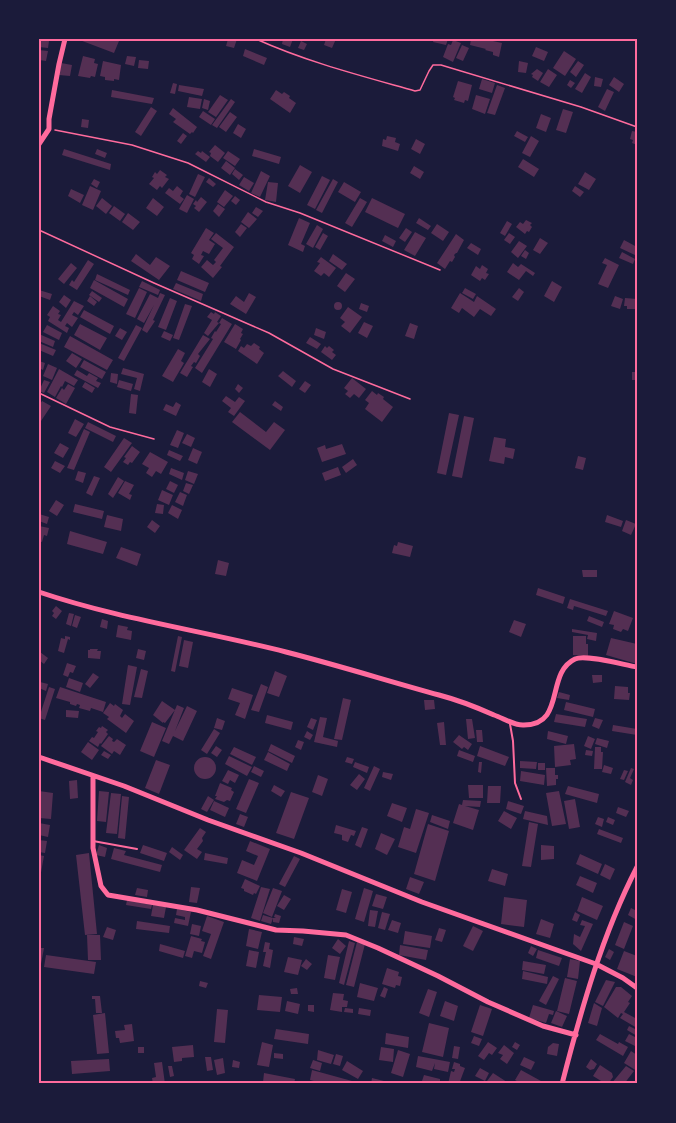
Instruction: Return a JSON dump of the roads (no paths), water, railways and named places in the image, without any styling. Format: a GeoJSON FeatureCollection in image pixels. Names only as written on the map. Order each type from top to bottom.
{"type":"FeatureCollection","features":[{"type":"Feature","properties":{"kind":"street"},"geometry":{"type":"LineString","coordinates":[[39,144],[49,129],[65,39]]}},
{"type":"Feature","properties":{"kind":"street"},"geometry":{"type":"LineString","coordinates":[[39,592],[162,624],[286,652],[458,700],[521,726],[537,724],[547,716],[558,680],[567,665],[575,658],[589,658],[637,667]]}},
{"type":"Feature","properties":{"kind":"street"},"geometry":{"type":"LineString","coordinates":[[39,757],[124,786],[208,820],[301,853],[422,902],[596,964],[637,988]]}},
{"type":"Feature","properties":{"kind":"street"},"geometry":{"type":"LineString","coordinates":[[93,776],[93,848],[101,886],[108,895],[197,910],[276,930],[346,935],[428,971],[506,1011],[543,1026],[576,1035]]}},
{"type":"Feature","properties":{"kind":"street"},"geometry":{"type":"LineString","coordinates":[[562,1084],[596,964],[627,886],[637,867]]}},
{"type":"Feature","properties":{"kind":"lane"},"geometry":{"type":"LineString","coordinates":[[510,721],[515,783],[521,799]]}},
{"type":"Feature","properties":{"kind":"lane"},"geometry":{"type":"LineString","coordinates":[[93,841],[137,849]]}}]}
